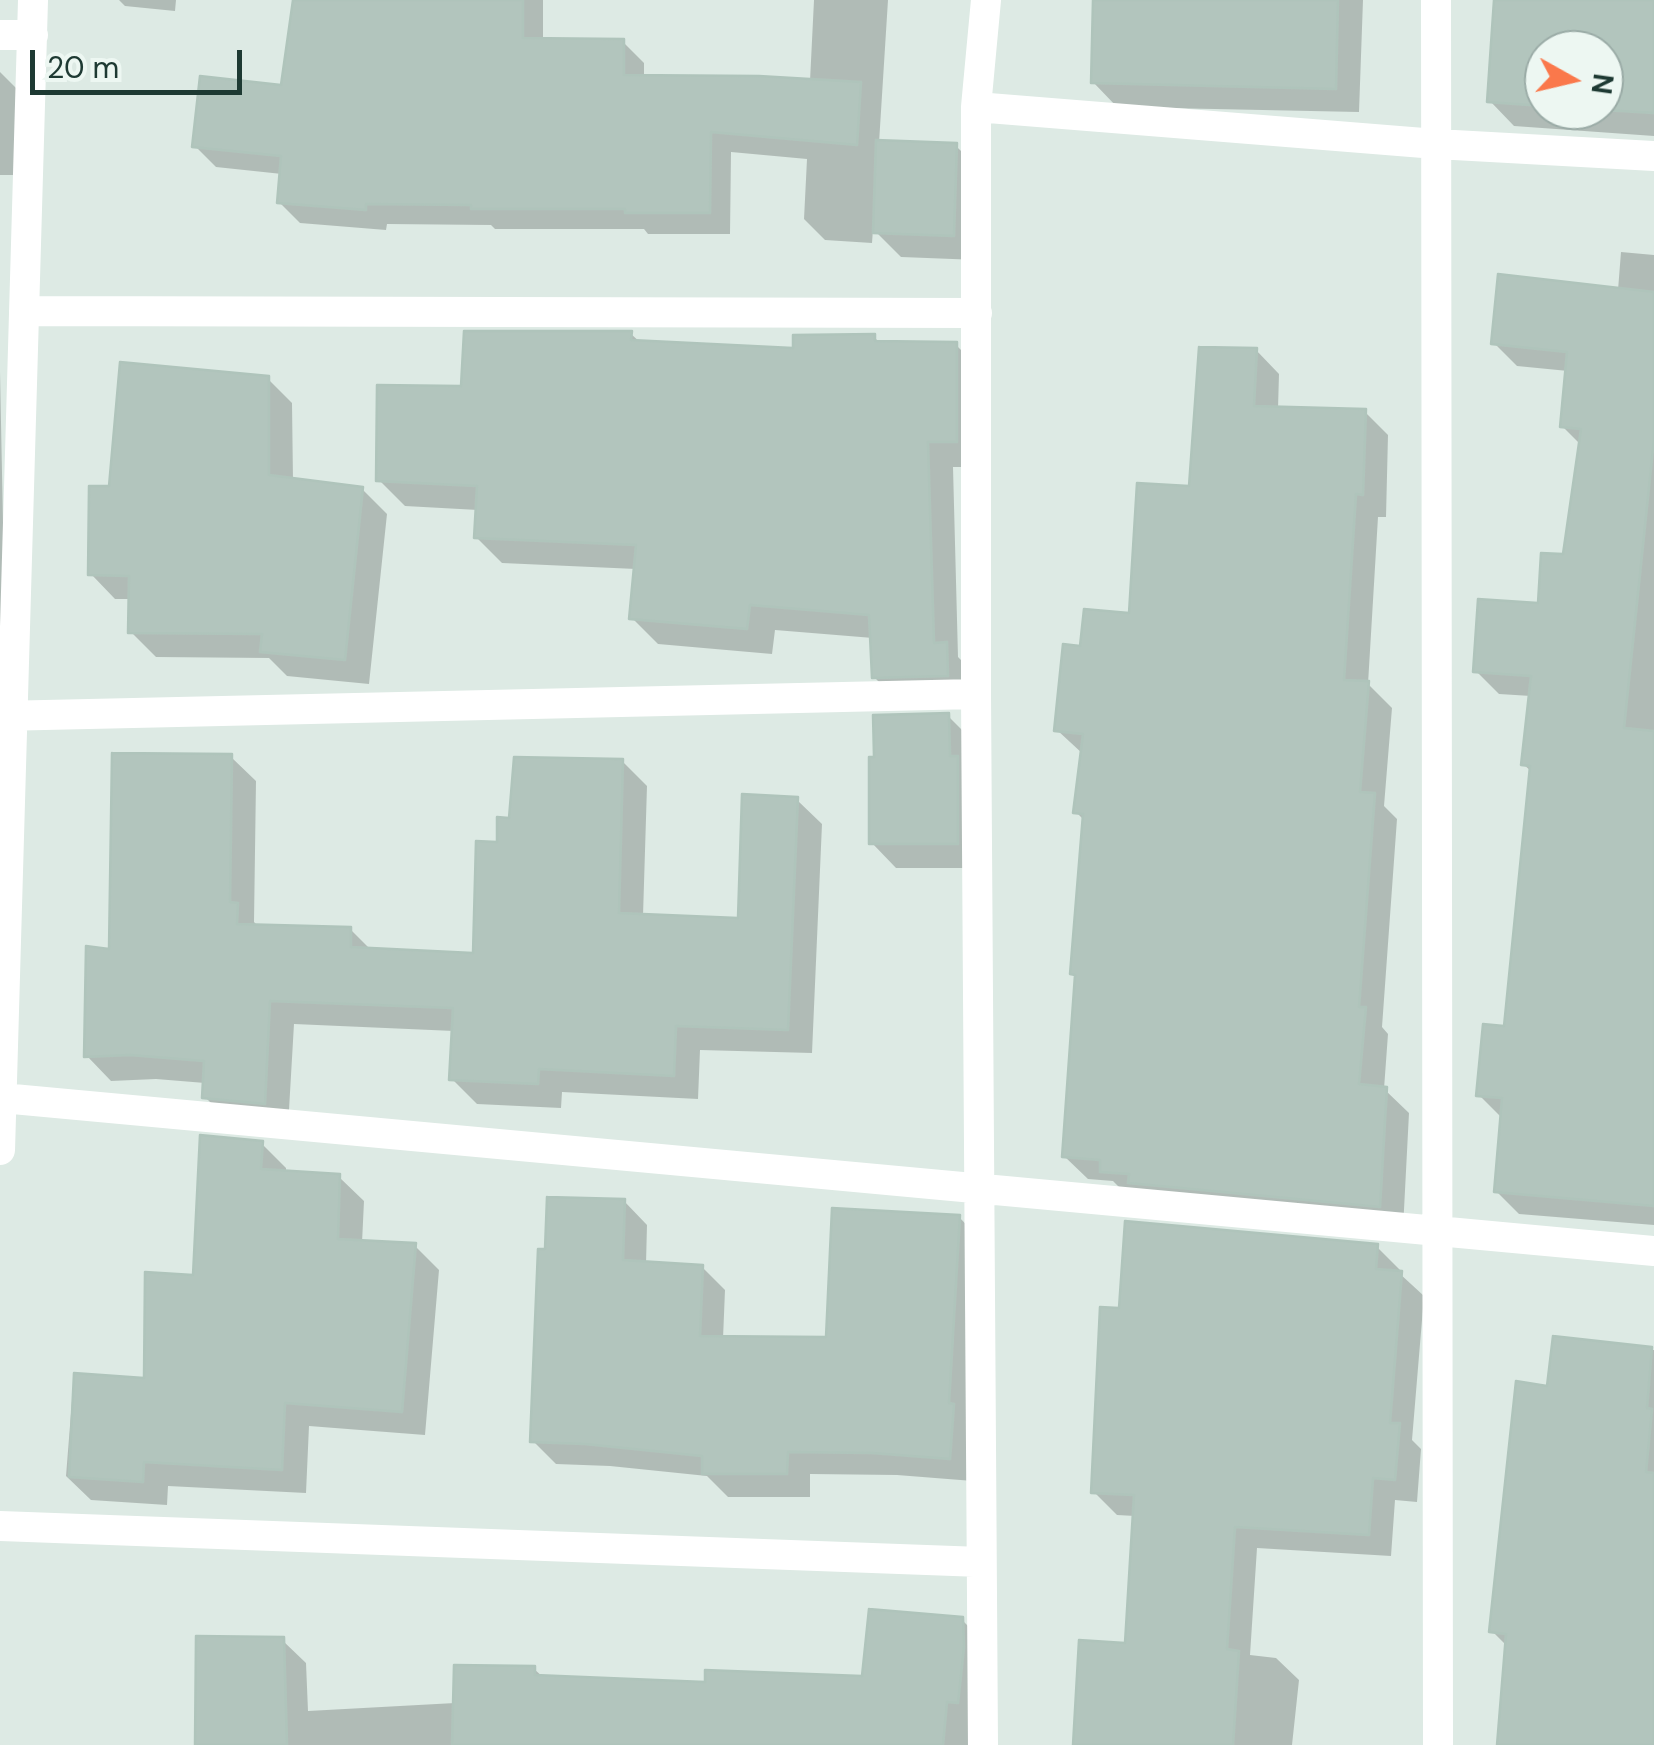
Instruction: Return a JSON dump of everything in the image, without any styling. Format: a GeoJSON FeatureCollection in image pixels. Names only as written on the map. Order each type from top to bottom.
{"type":"FeatureCollection","features":[{"type":"Feature","properties":{"kind":"street"},"geometry":{"type":"LineString","coordinates":[[0,1150],[6,716],[34,0]]}},
{"type":"Feature","properties":{"kind":"street"},"geometry":{"type":"LineString","coordinates":[[983,1745],[976,107],[986,0]]}},
{"type":"Feature","properties":{"kind":"street"},"geometry":{"type":"LineString","coordinates":[[1436,0],[1438,1745]]}},
{"type":"Feature","properties":{"kind":"street"},"geometry":{"type":"LineString","coordinates":[[0,35],[32,35]]}},
{"type":"Feature","properties":{"kind":"street"},"geometry":{"type":"LineString","coordinates":[[976,107],[1436,144],[1654,156]]}},
{"type":"Feature","properties":{"kind":"street"},"geometry":{"type":"LineString","coordinates":[[24,311],[976,313]]}},
{"type":"Feature","properties":{"kind":"street"},"geometry":{"type":"LineString","coordinates":[[6,716],[976,694]]}},
{"type":"Feature","properties":{"kind":"street"},"geometry":{"type":"LineString","coordinates":[[2,1098],[1654,1251]]}},
{"type":"Feature","properties":{"kind":"street"},"geometry":{"type":"LineString","coordinates":[[0,1526],[981,1562]]}},
{"type":"Feature","properties":{"kind":"building"},"geometry":{"type":"Polygon","coordinates":[[[293,0],[523,0],[523,38],[624,39],[624,75],[861,82],[857,145],[711,132],[710,213],[366,204],[366,210],[277,203],[281,156],[192,147],[200,76],[281,85],[293,0]]]}},
{"type":"Feature","properties":{"kind":"building"},"geometry":{"type":"Polygon","coordinates":[[[1093,0],[1338,0],[1336,89],[1091,83],[1093,0]]]}},
{"type":"Feature","properties":{"kind":"building"},"geometry":{"type":"Polygon","coordinates":[[[1494,0],[1654,0],[1654,113],[1624,111],[1624,30],[1524,30],[1524,105],[1487,102],[1494,0]]]}},
{"type":"Feature","properties":{"kind":"building"},"geometry":{"type":"Polygon","coordinates":[[[876,140],[957,143],[954,236],[873,233],[876,140]]]}},
{"type":"Feature","properties":{"kind":"building"},"geometry":{"type":"Polygon","coordinates":[[[1498,274],[1654,292],[1654,439],[1624,728],[1654,731],[1654,1206],[1494,1192],[1502,1098],[1476,1096],[1483,1024],[1504,1026],[1530,766],[1521,765],[1531,676],[1473,672],[1478,599],[1538,603],[1541,553],[1563,554],[1581,429],[1560,427],[1567,352],[1491,344],[1498,274]]]}},
{"type":"Feature","properties":{"kind":"building"},"geometry":{"type":"Polygon","coordinates":[[[464,331],[632,331],[631,340],[793,348],[793,335],[875,334],[875,341],[957,342],[957,442],[928,442],[934,643],[947,642],[948,676],[872,678],[869,615],[750,605],[747,629],[629,619],[636,545],[474,538],[477,486],[376,481],[377,385],[461,386],[464,331]]]}},
{"type":"Feature","properties":{"kind":"building"},"geometry":{"type":"Polygon","coordinates":[[[1199,347],[1257,348],[1254,406],[1366,409],[1363,495],[1356,494],[1344,680],[1369,681],[1360,792],[1375,793],[1359,1007],[1366,1007],[1359,1084],[1387,1087],[1380,1207],[1128,1183],[1129,1174],[1100,1172],[1100,1160],[1062,1157],[1075,975],[1070,974],[1083,814],[1073,813],[1083,734],[1054,731],[1063,644],[1080,646],[1084,609],[1129,613],[1137,483],[1189,486],[1199,347]]]}},
{"type":"Feature","properties":{"kind":"building"},"geometry":{"type":"Polygon","coordinates":[[[120,362],[269,376],[269,475],[363,487],[345,660],[260,652],[262,634],[128,633],[129,576],[88,575],[89,486],[109,486],[120,362]]]}},
{"type":"Feature","properties":{"kind":"building"},"geometry":{"type":"Polygon","coordinates":[[[949,713],[950,756],[958,756],[958,844],[869,844],[873,715],[949,713]]]}},
{"type":"Feature","properties":{"kind":"building"},"geometry":{"type":"Polygon","coordinates":[[[112,753],[232,754],[230,902],[238,903],[237,924],[351,927],[351,947],[473,953],[476,841],[497,842],[497,817],[509,818],[514,757],[623,759],[619,913],[738,918],[742,794],[798,797],[788,1030],[676,1026],[674,1076],[539,1069],[538,1084],[449,1080],[453,1008],[270,1001],[265,1104],[202,1098],[204,1061],[130,1055],[84,1057],[86,946],[109,949],[112,753]]]}},
{"type":"Feature","properties":{"kind":"building"},"geometry":{"type":"Polygon","coordinates":[[[200,1135],[263,1141],[261,1169],[340,1174],[338,1239],[416,1243],[402,1412],[285,1403],[282,1470],[144,1462],[143,1482],[69,1477],[74,1373],[144,1378],[145,1272],[193,1275],[200,1135]]]}},
{"type":"Feature","properties":{"kind":"building"},"geometry":{"type":"Polygon","coordinates":[[[547,1197],[625,1199],[623,1260],[703,1265],[700,1336],[826,1337],[832,1208],[960,1215],[949,1403],[954,1404],[950,1459],[788,1452],[787,1474],[702,1474],[702,1456],[530,1442],[538,1249],[545,1249],[547,1197]]]}},
{"type":"Feature","properties":{"kind":"building"},"geometry":{"type":"Polygon","coordinates":[[[1125,1221],[1378,1244],[1376,1269],[1402,1271],[1390,1423],[1400,1423],[1395,1480],[1373,1478],[1369,1535],[1235,1527],[1227,1649],[1239,1651],[1233,1745],[1073,1745],[1079,1640],[1125,1643],[1134,1495],[1091,1493],[1100,1307],[1119,1308],[1125,1221]]]}},
{"type":"Feature","properties":{"kind":"building"},"geometry":{"type":"Polygon","coordinates":[[[1553,1336],[1652,1347],[1646,1472],[1654,1473],[1654,1745],[1497,1745],[1506,1634],[1489,1632],[1516,1381],[1547,1386],[1553,1336]]]}},
{"type":"Feature","properties":{"kind":"building"},"geometry":{"type":"Polygon","coordinates":[[[869,1609],[963,1617],[958,1703],[947,1702],[943,1745],[452,1745],[454,1665],[535,1666],[535,1675],[705,1682],[705,1670],[862,1676],[869,1609]]]}},
{"type":"Feature","properties":{"kind":"building"},"geometry":{"type":"Polygon","coordinates":[[[196,1636],[284,1637],[287,1745],[195,1745],[196,1636]]]}}]}
